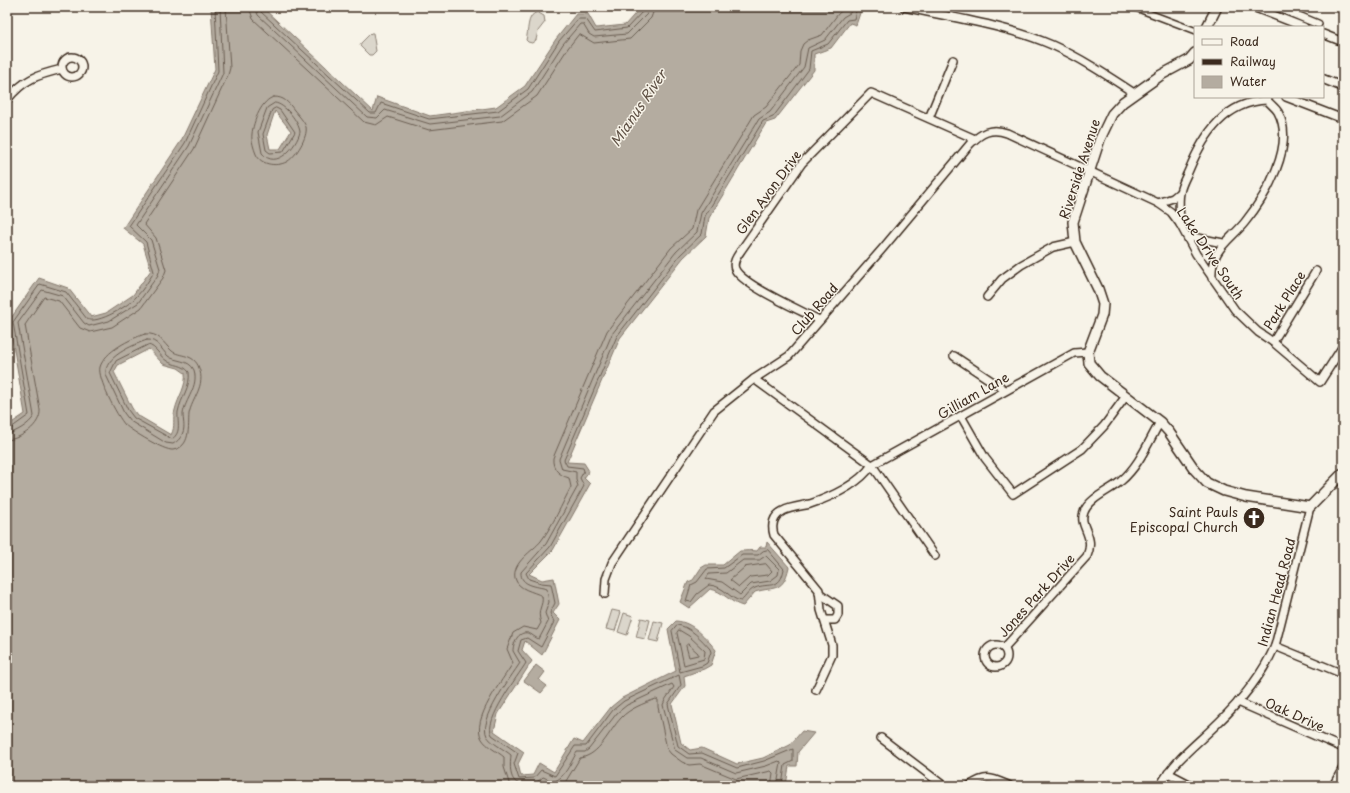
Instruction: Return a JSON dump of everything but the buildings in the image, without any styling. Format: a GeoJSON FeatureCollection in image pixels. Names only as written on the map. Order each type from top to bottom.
{"type":"FeatureCollection","features":[{"type":"Feature","properties":{"kind":"street"},"geometry":{"type":"LineString","coordinates":[[904,7],[997,28],[1052,45],[1074,56],[1134,93]]}},
{"type":"Feature","properties":{"kind":"street"},"geometry":{"type":"LineString","coordinates":[[1253,7],[1301,26]]}},
{"type":"Feature","properties":{"kind":"street"},"geometry":{"type":"LineString","coordinates":[[1277,7],[1318,24]]}},
{"type":"Feature","properties":{"kind":"street"},"geometry":{"type":"LineString","coordinates":[[1207,26],[1215,10]]}},
{"type":"Feature","properties":{"kind":"street"},"geometry":{"type":"LineString","coordinates":[[1324,34],[1343,42]]}},
{"type":"Feature","properties":{"kind":"street","name":"Riverside Avenue"},"geometry":{"type":"LineString","coordinates":[[1088,352],[1102,315],[1103,304],[1098,289],[1075,242],[1073,222],[1100,139],[1110,118],[1119,106],[1134,93],[1162,75],[1193,59]]}},
{"type":"Feature","properties":{"kind":"street"},"geometry":{"type":"LineString","coordinates":[[929,118],[953,60]]}},
{"type":"Feature","properties":{"kind":"street"},"geometry":{"type":"LineString","coordinates":[[7,100],[19,87],[33,77],[62,69]]}},
{"type":"Feature","properties":{"kind":"street","name":"Glen Avon Drive"},"geometry":{"type":"LineString","coordinates":[[819,320],[754,286],[739,274],[735,268],[734,261],[766,212],[802,163],[871,93],[975,139]]}},
{"type":"Feature","properties":{"kind":"street"},"geometry":{"type":"LineString","coordinates":[[1289,98],[1343,119]]}},
{"type":"Feature","properties":{"kind":"street"},"geometry":{"type":"LineString","coordinates":[[1180,224],[1179,193],[1198,149],[1212,128],[1233,110],[1244,104],[1268,99],[1277,111],[1281,122],[1283,136],[1277,167],[1265,194],[1235,233],[1223,243],[1214,260],[1211,270],[1212,278]]}},
{"type":"Feature","properties":{"kind":"street","name":"Club Road"},"geometry":{"type":"LineString","coordinates":[[605,594],[606,579],[612,563],[714,411],[754,379],[788,356],[975,139],[990,130],[1001,131],[1089,172]]}},
{"type":"Feature","properties":{"kind":"street","name":"Lake Drive South"},"geometry":{"type":"LineString","coordinates":[[1089,172],[1158,203],[1171,212],[1188,236],[1196,254],[1235,310],[1258,332],[1273,342],[1320,382],[1343,346]]}},
{"type":"Feature","properties":{"kind":"street"},"geometry":{"type":"LineString","coordinates":[[1158,203],[1173,198],[1179,193]]}},
{"type":"Feature","properties":{"kind":"street"},"geometry":{"type":"LineString","coordinates":[[1188,236],[1223,243]]}},
{"type":"Feature","properties":{"kind":"street"},"geometry":{"type":"LineString","coordinates":[[987,297],[1002,279],[1021,265],[1052,247],[1075,242]]}},
{"type":"Feature","properties":{"kind":"street","name":"Park Place"},"geometry":{"type":"LineString","coordinates":[[1273,342],[1316,272]]}},
{"type":"Feature","properties":{"kind":"street"},"geometry":{"type":"LineString","coordinates":[[1088,352],[1089,363],[1100,376],[1160,422],[1169,432],[1195,470],[1213,486],[1246,497],[1299,507],[1310,507],[1343,473]]}},
{"type":"Feature","properties":{"kind":"street","name":"Gilliam Lane"},"geometry":{"type":"LineString","coordinates":[[819,594],[819,590],[812,580],[774,535],[772,526],[776,516],[783,511],[823,500],[867,473],[872,465],[1005,390],[1074,353],[1088,352]]}},
{"type":"Feature","properties":{"kind":"street"},"geometry":{"type":"LineString","coordinates":[[954,356],[1005,390]]}},
{"type":"Feature","properties":{"kind":"street"},"geometry":{"type":"LineString","coordinates":[[754,379],[872,465],[936,556]]}},
{"type":"Feature","properties":{"kind":"street"},"geometry":{"type":"LineString","coordinates":[[961,416],[985,458],[1013,494],[1082,449],[1104,426],[1126,396]]}},
{"type":"Feature","properties":{"kind":"street","name":"Jones Park Drive"},"geometry":{"type":"LineString","coordinates":[[1004,648],[1087,556],[1091,546],[1082,518],[1084,511],[1091,503],[1122,480],[1130,472],[1160,422]]}},
{"type":"Feature","properties":{"kind":"street","name":"Indian Head Road"},"geometry":{"type":"LineString","coordinates":[[1160,786],[1168,773],[1186,751],[1219,723],[1238,702],[1258,677],[1275,646],[1310,507]]}},
{"type":"Feature","properties":{"kind":"street"},"geometry":{"type":"LineString","coordinates":[[816,690],[832,655],[832,645],[821,610],[819,594]]}},
{"type":"Feature","properties":{"kind":"street"},"geometry":{"type":"LineString","coordinates":[[819,594],[838,606],[839,611],[835,620],[825,620]]}},
{"type":"Feature","properties":{"kind":"street"},"geometry":{"type":"LineString","coordinates":[[1275,646],[1343,674]]}},
{"type":"Feature","properties":{"kind":"street","name":"Oak Drive"},"geometry":{"type":"LineString","coordinates":[[1238,702],[1343,748]]}},
{"type":"Feature","properties":{"kind":"street"},"geometry":{"type":"LineString","coordinates":[[881,738],[944,786]]}},
{"type":"Feature","properties":{"kind":"street"},"geometry":{"type":"LineString","coordinates":[[1333,786],[1343,768]]}},
{"type":"Feature","properties":{"kind":"street"},"geometry":{"type":"LineString","coordinates":[[1168,773],[1193,786]]}},
{"type":"Feature","properties":{"kind":"street"},"geometry":{"type":"LineString","coordinates":[[969,786],[977,780],[992,778],[1010,786]]}},
{"type":"Feature","properties":{"kind":"shaded area"},"geometry":{"type":"Polygon","coordinates":[[[537,12],[544,16],[545,22],[538,31],[536,40],[532,43],[526,40],[528,24],[533,14],[537,12]]]}},
{"type":"Feature","properties":{"kind":"shaded area"},"geometry":{"type":"Polygon","coordinates":[[[371,33],[373,33],[376,51],[372,55],[369,55],[360,46],[371,33]]]}},
{"type":"Feature","properties":{"kind":"shaded area"},"geometry":{"type":"Polygon","coordinates":[[[612,610],[621,612],[615,631],[606,629],[612,610]]]}},
{"type":"Feature","properties":{"kind":"shaded area"},"geometry":{"type":"Polygon","coordinates":[[[624,613],[633,616],[627,635],[618,632],[624,613]]]}},
{"type":"Feature","properties":{"kind":"shaded area"},"geometry":{"type":"Polygon","coordinates":[[[641,618],[650,620],[645,639],[636,637],[641,618]]]}},
{"type":"Feature","properties":{"kind":"shaded area"},"geometry":{"type":"Polygon","coordinates":[[[654,621],[663,623],[658,642],[649,640],[654,621]]]}},
{"type":"Feature","properties":{"kind":"water","name":"Mianus River"},"geometry":{"type":"Polygon","coordinates":[[[211,7],[262,7],[373,111],[377,97],[430,116],[496,107],[525,86],[556,39],[576,14],[588,14],[596,28],[625,25],[641,7],[862,7],[856,25],[850,23],[831,48],[814,54],[814,70],[775,120],[766,123],[709,218],[706,236],[683,258],[620,338],[567,462],[584,463],[589,471],[584,478],[590,484],[553,550],[529,574],[542,580],[554,578],[559,604],[553,613],[560,620],[542,655],[525,641],[522,650],[532,661],[498,714],[494,731],[524,752],[518,764],[521,776],[533,775],[539,763],[554,772],[574,739],[583,743],[611,707],[622,698],[676,671],[668,629],[676,621],[682,622],[699,631],[716,650],[711,665],[684,676],[685,686],[672,704],[681,743],[690,750],[702,748],[737,764],[763,758],[790,745],[802,731],[814,733],[798,752],[797,766],[789,766],[786,786],[7,786],[7,426],[25,414],[9,321],[39,278],[68,288],[91,317],[106,313],[133,295],[151,270],[143,244],[123,228],[181,141],[215,69],[211,7]],[[275,111],[267,135],[270,149],[280,149],[291,131],[275,111]],[[149,349],[118,365],[114,372],[137,415],[171,435],[176,405],[184,387],[185,373],[178,368],[163,364],[149,349]]]}},
{"type":"Feature","properties":{"kind":"water"},"geometry":{"type":"Polygon","coordinates":[[[767,542],[789,567],[787,575],[781,585],[755,592],[743,606],[719,592],[710,589],[689,608],[680,602],[688,582],[693,580],[701,568],[706,565],[723,565],[740,551],[757,551],[760,547],[766,547],[767,542]]]}},
{"type":"Feature","properties":{"kind":"water"},"geometry":{"type":"Polygon","coordinates":[[[536,665],[545,672],[539,680],[547,686],[541,693],[524,681],[536,665]]]}},
{"type":"Feature","properties":{"kind":"railway"},"geometry":{"type":"LineString","coordinates":[[1124,7],[1194,34]]}},
{"type":"Feature","properties":{"kind":"railway"},"geometry":{"type":"LineString","coordinates":[[1142,7],[1194,27]]}},
{"type":"Feature","properties":{"kind":"railway"},"geometry":{"type":"LineString","coordinates":[[1324,74],[1343,82]]}},
{"type":"Feature","properties":{"kind":"railway"},"geometry":{"type":"LineString","coordinates":[[1324,84],[1343,92]]}},
{"type":"Feature","properties":{"kind":"place","name":"Saint Pauls Episcopal Church"},"geometry":{"type":"Point","coordinates":[1254,518]}}]}
